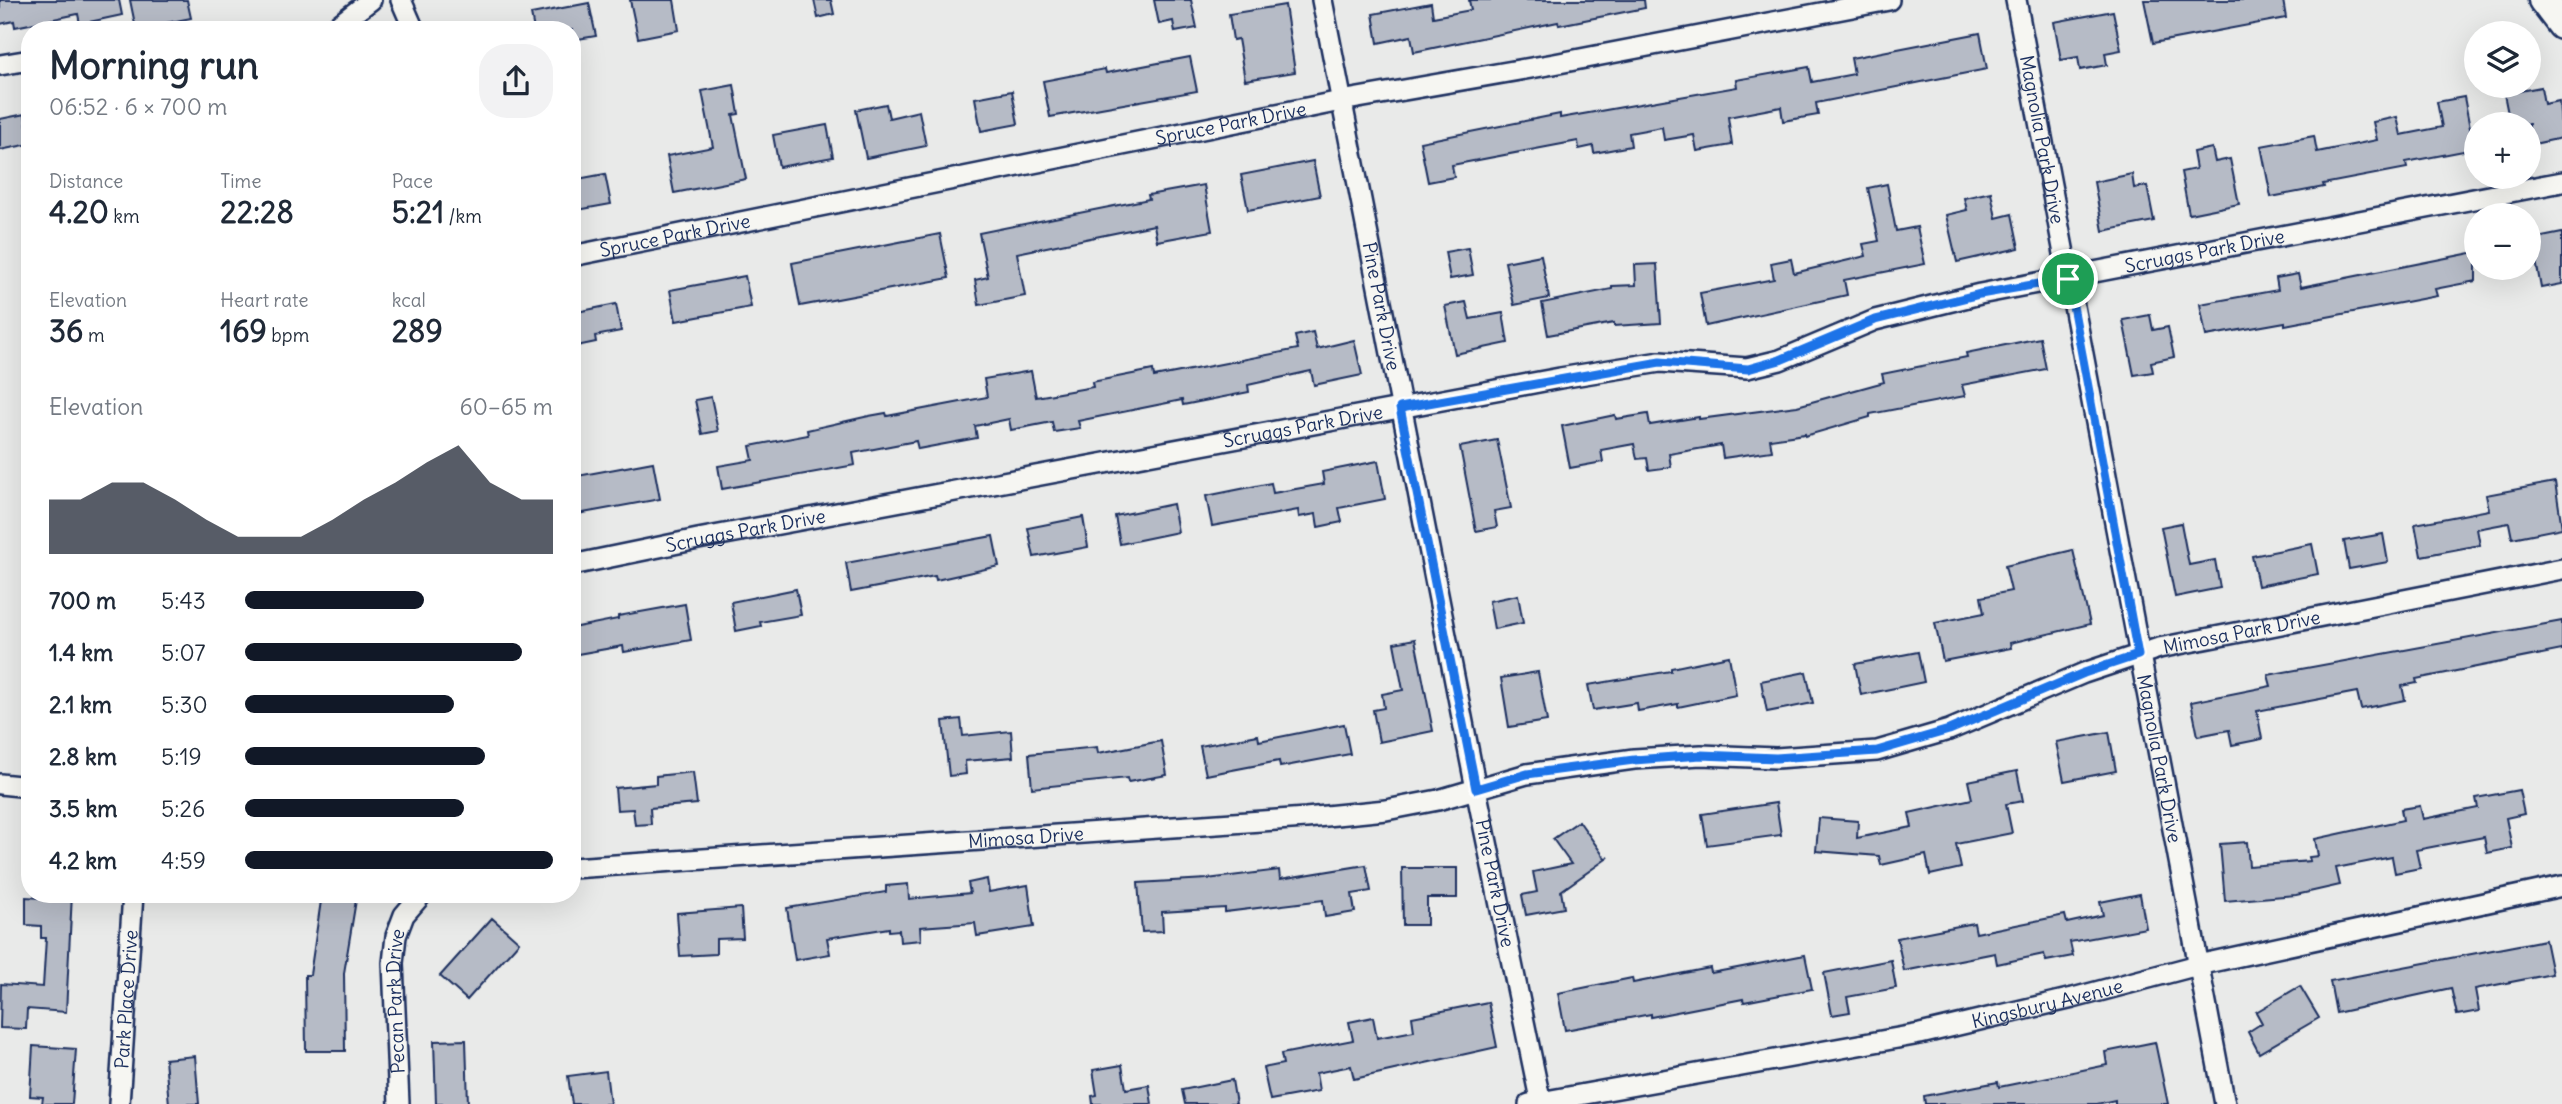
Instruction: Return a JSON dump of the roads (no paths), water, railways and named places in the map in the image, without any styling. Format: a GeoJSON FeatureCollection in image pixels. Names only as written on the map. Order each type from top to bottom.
{"type":"FeatureCollection","features":[{"type":"Feature","properties":{"kind":"main road"},"geometry":{"type":"LineString","coordinates":[[2543,0],[2562,25]]}},
{"type":"Feature","properties":{"kind":"street"},"geometry":{"type":"LineString","coordinates":[[344,21],[371,0]]}},
{"type":"Feature","properties":{"kind":"street"},"geometry":{"type":"LineString","coordinates":[[401,0],[410,21]]}},
{"type":"Feature","properties":{"kind":"street","name":"Pine Park Drive"},"geometry":{"type":"LineString","coordinates":[[1322,0],[1537,1103]]}},
{"type":"Feature","properties":{"kind":"street","name":"Spruce Park Drive"},"geometry":{"type":"LineString","coordinates":[[581,254],[1341,101],[1554,64],[1889,0]]}},
{"type":"Feature","properties":{"kind":"street","name":"Magnolia Park Drive"},"geometry":{"type":"LineString","coordinates":[[2016,0],[2225,1104]]}},
{"type":"Feature","properties":{"kind":"street"},"geometry":{"type":"LineString","coordinates":[[0,65],[21,62]]}},
{"type":"Feature","properties":{"kind":"street","name":"Scruggs Park Drive"},"geometry":{"type":"LineString","coordinates":[[581,563],[1400,408],[1660,362],[1748,369],[1780,360],[1875,320],[1980,294],[2562,182]]}},
{"type":"Feature","properties":{"kind":"street","name":"Mimosa Park Drive"},"geometry":{"type":"LineString","coordinates":[[1476,789],[1527,774],[1634,760],[1701,755],[1776,758],[1877,751],[1949,730],[2084,673],[2159,648],[2562,569]]}},
{"type":"Feature","properties":{"kind":"street"},"geometry":{"type":"LineString","coordinates":[[0,783],[21,786]]}},
{"type":"Feature","properties":{"kind":"street","name":"Mimosa Drive"},"geometry":{"type":"LineString","coordinates":[[581,867],[1306,818],[1385,810],[1438,800],[1476,789]]}},
{"type":"Feature","properties":{"kind":"street","name":"Kingsbury Avenue"},"geometry":{"type":"LineString","coordinates":[[1537,1103],[1920,1034],[2198,965],[2562,886]]}},
{"type":"Feature","properties":{"kind":"street","name":"Park Place Drive"},"geometry":{"type":"LineString","coordinates":[[119,1104],[132,903]]}},
{"type":"Feature","properties":{"kind":"street","name":"Pecan Park Drive"},"geometry":{"type":"LineString","coordinates":[[400,1104],[393,963],[396,936],[404,915],[414,903]]}}]}
